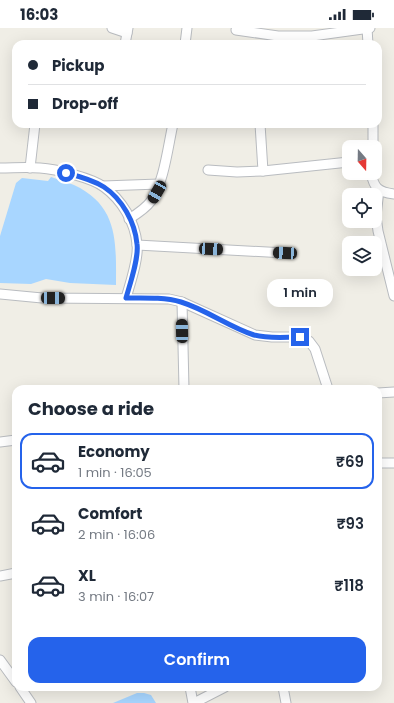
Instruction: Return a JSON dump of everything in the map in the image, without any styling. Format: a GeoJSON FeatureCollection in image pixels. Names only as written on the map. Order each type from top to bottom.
{"type":"FeatureCollection","features":[{"type":"Feature","properties":{"kind":"street"},"geometry":{"type":"LineString","coordinates":[[112,28],[128,30],[126,40]]}},
{"type":"Feature","properties":{"kind":"street"},"geometry":{"type":"LineString","coordinates":[[186,40],[187,28]]}},
{"type":"Feature","properties":{"kind":"street"},"geometry":{"type":"LineString","coordinates":[[367,28],[368,40]]}},
{"type":"Feature","properties":{"kind":"street"},"geometry":{"type":"LineString","coordinates":[[236,30],[278,36],[370,28]]}},
{"type":"Feature","properties":{"kind":"street"},"geometry":{"type":"LineString","coordinates":[[30,168],[35,128]]}},
{"type":"Feature","properties":{"kind":"street"},"geometry":{"type":"LineString","coordinates":[[129,219],[151,202],[159,184],[172,128]]}},
{"type":"Feature","properties":{"kind":"street"},"geometry":{"type":"LineString","coordinates":[[260,128],[263,172]]}},
{"type":"Feature","properties":{"kind":"street"},"geometry":{"type":"LineString","coordinates":[[372,140],[373,128]]}},
{"type":"Feature","properties":{"kind":"street"},"geometry":{"type":"LineString","coordinates":[[208,170],[263,172],[342,163]]}},
{"type":"Feature","properties":{"kind":"street"},"geometry":{"type":"LineString","coordinates":[[0,168],[57,170],[103,186],[118,199],[129,219],[138,245],[126,298]]}},
{"type":"Feature","properties":{"kind":"street"},"geometry":{"type":"LineString","coordinates":[[103,186],[159,184]]}},
{"type":"Feature","properties":{"kind":"street"},"geometry":{"type":"LineString","coordinates":[[382,191],[394,194]]}},
{"type":"Feature","properties":{"kind":"street"},"geometry":{"type":"LineString","coordinates":[[378,228],[394,296]]}},
{"type":"Feature","properties":{"kind":"street"},"geometry":{"type":"LineString","coordinates":[[138,245],[285,253]]}},
{"type":"Feature","properties":{"kind":"street"},"geometry":{"type":"LineString","coordinates":[[0,294],[42,298],[169,299],[182,302],[256,335],[272,337],[300,337],[309,341],[315,349],[327,385]]}},
{"type":"Feature","properties":{"kind":"street"},"geometry":{"type":"LineString","coordinates":[[182,302],[184,385]]}},
{"type":"Feature","properties":{"kind":"street"},"geometry":{"type":"LineString","coordinates":[[382,393],[394,392]]}},
{"type":"Feature","properties":{"kind":"street"},"geometry":{"type":"LineString","coordinates":[[0,442],[12,440]]}},
{"type":"Feature","properties":{"kind":"street"},"geometry":{"type":"LineString","coordinates":[[382,463],[394,463]]}},
{"type":"Feature","properties":{"kind":"street"},"geometry":{"type":"LineString","coordinates":[[0,576],[12,573]]}},
{"type":"Feature","properties":{"kind":"street"},"geometry":{"type":"LineString","coordinates":[[0,660],[12,676]]}},
{"type":"Feature","properties":{"kind":"street"},"geometry":{"type":"LineString","coordinates":[[23,691],[31,703]]}},
{"type":"Feature","properties":{"kind":"street"},"geometry":{"type":"LineString","coordinates":[[191,691],[193,703],[217,691]]}},
{"type":"Feature","properties":{"kind":"street"},"geometry":{"type":"LineString","coordinates":[[284,691],[286,703]]}},
{"type":"Feature","properties":{"kind":"water"},"geometry":{"type":"Polygon","coordinates":[[[51,177],[74,185],[89,194],[100,204],[107,215],[115,240],[116,285],[70,283],[46,279],[31,284],[0,283],[0,236],[16,183],[22,178],[48,181],[51,177]]]}},
{"type":"Feature","properties":{"kind":"water"},"geometry":{"type":"Polygon","coordinates":[[[137,693],[151,695],[156,703],[113,703],[137,693]]]}},
{"type":"Feature","properties":{"kind":"route"},"geometry":{"type":"LineString","coordinates":[[66,173],[103,186],[118,199],[132,224],[138,245],[126,298],[169,299],[198,308],[241,330],[256,335],[272,337],[300,337]]}}]}
